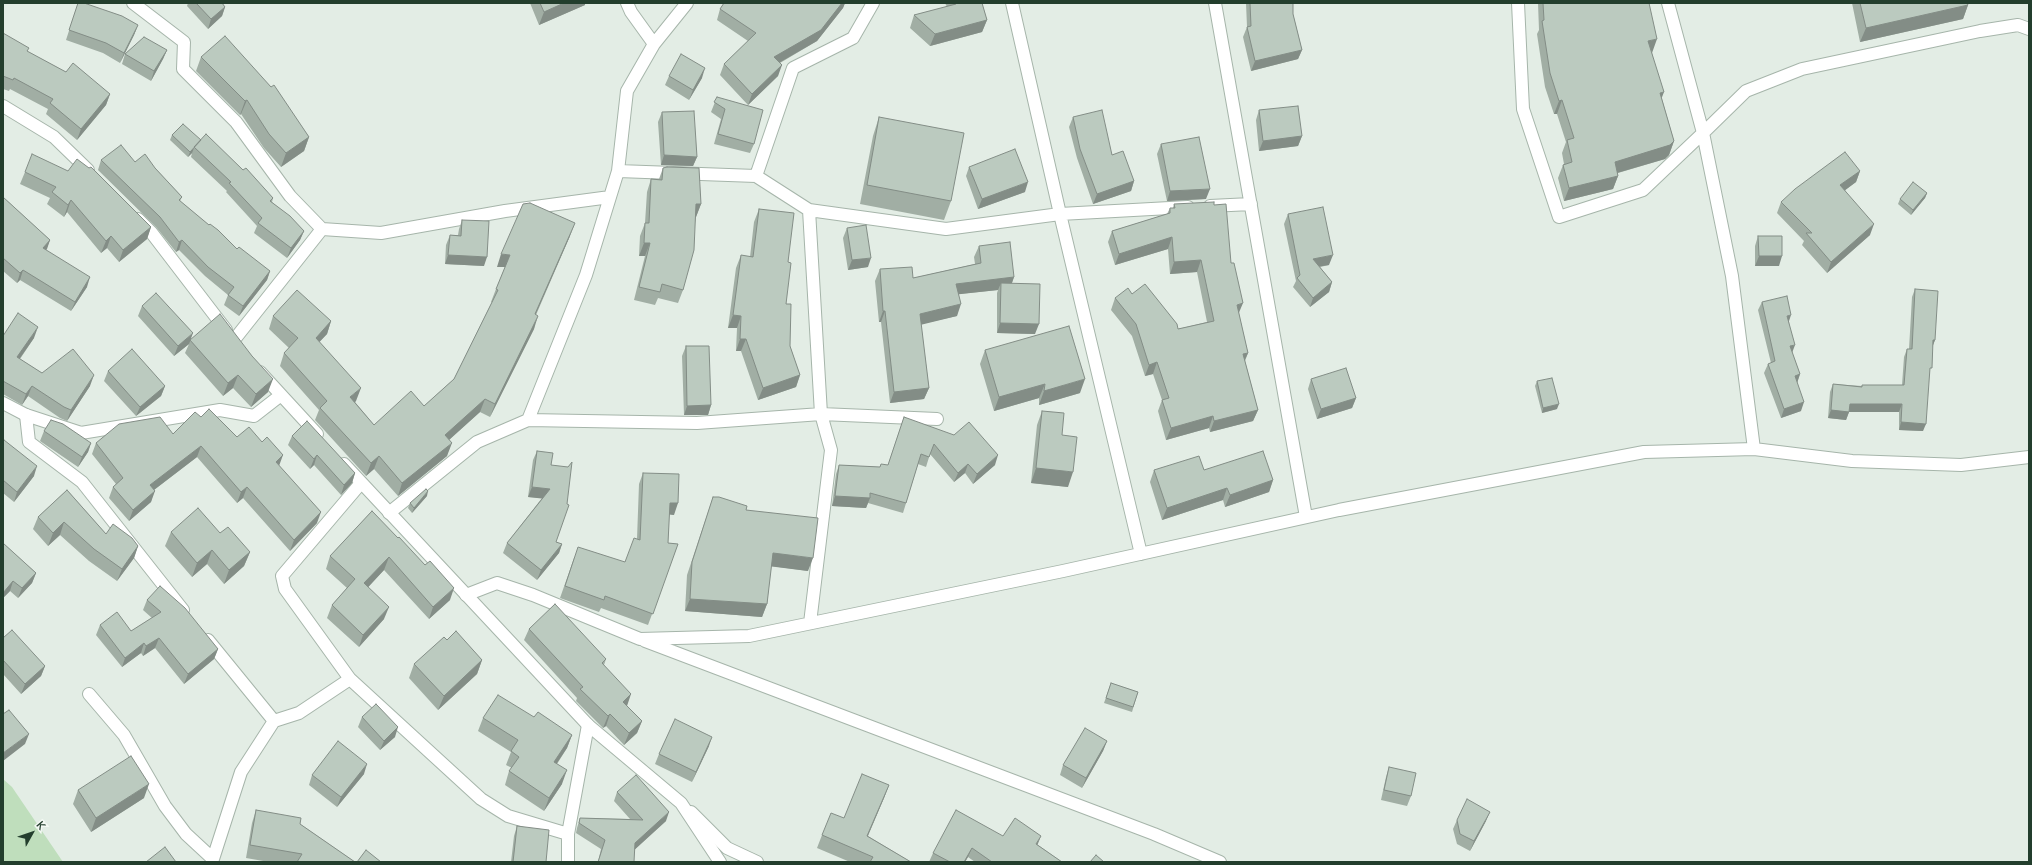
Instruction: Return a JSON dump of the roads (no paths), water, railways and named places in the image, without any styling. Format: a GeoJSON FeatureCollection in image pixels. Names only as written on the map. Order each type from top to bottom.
{"type":"FeatureCollection","features":[{"type":"Feature","properties":{"kind":"street"},"geometry":{"type":"LineString","coordinates":[[133,3],[184,42],[183,69],[236,122],[290,196],[322,229],[381,233],[505,211],[610,197]]}},
{"type":"Feature","properties":{"kind":"street"},"geometry":{"type":"LineString","coordinates":[[627,3],[630,12],[654,44]]}},
{"type":"Feature","properties":{"kind":"street"},"geometry":{"type":"LineString","coordinates":[[528,420],[586,274],[610,197],[618,170],[627,91],[654,44],[687,3]]}},
{"type":"Feature","properties":{"kind":"street"},"geometry":{"type":"LineString","coordinates":[[756,176],[793,68],[853,38],[873,3]]}},
{"type":"Feature","properties":{"kind":"street"},"geometry":{"type":"LineString","coordinates":[[1012,3],[1060,214],[1141,554]]}},
{"type":"Feature","properties":{"kind":"street"},"geometry":{"type":"LineString","coordinates":[[1215,3],[1306,517]]}},
{"type":"Feature","properties":{"kind":"street"},"geometry":{"type":"LineString","coordinates":[[1518,3],[1523,109],[1559,217],[1643,190],[1746,91],[1802,69],[1980,31],[2018,25],[2029,29]]}},
{"type":"Feature","properties":{"kind":"street"},"geometry":{"type":"LineString","coordinates":[[1668,3],[1703,133],[1732,276],[1754,449]]}},
{"type":"Feature","properties":{"kind":"street"},"geometry":{"type":"LineString","coordinates":[[3,106],[54,137],[94,176]]}},
{"type":"Feature","properties":{"kind":"street"},"geometry":{"type":"LineString","coordinates":[[618,170],[756,176],[809,210],[946,229],[1060,214],[1251,204]]}},
{"type":"Feature","properties":{"kind":"street"},"geometry":{"type":"LineString","coordinates":[[128,210],[151,232],[243,352]]}},
{"type":"Feature","properties":{"kind":"street"},"geometry":{"type":"LineString","coordinates":[[809,210],[821,414],[831,450],[810,623]]}},
{"type":"Feature","properties":{"kind":"street"},"geometry":{"type":"LineString","coordinates":[[234,340],[322,229]]}},
{"type":"Feature","properties":{"kind":"street"},"geometry":{"type":"LineString","coordinates":[[253,364],[324,442]]}},
{"type":"Feature","properties":{"kind":"street"},"geometry":{"type":"LineString","coordinates":[[3,403],[26,415],[81,433],[220,410],[254,416],[281,395]]}},
{"type":"Feature","properties":{"kind":"street"},"geometry":{"type":"LineString","coordinates":[[389,513],[476,442],[528,420],[697,423],[821,414],[937,419]]}},
{"type":"Feature","properties":{"kind":"street"},"geometry":{"type":"LineString","coordinates":[[26,415],[29,442],[82,482],[192,620]]}},
{"type":"Feature","properties":{"kind":"street"},"geometry":{"type":"LineString","coordinates":[[640,639],[749,636],[1141,554],[1306,517],[1644,452],[1754,449],[1852,461],[1961,465],[2029,457]]}},
{"type":"Feature","properties":{"kind":"street"},"geometry":{"type":"LineString","coordinates":[[334,454],[588,725],[681,803],[727,848],[757,862]]}},
{"type":"Feature","properties":{"kind":"street"},"geometry":{"type":"LineString","coordinates":[[361,483],[282,576],[285,589],[350,679],[481,799],[508,816],[568,834]]}},
{"type":"Feature","properties":{"kind":"street"},"geometry":{"type":"LineString","coordinates":[[466,595],[497,583],[533,595],[640,639],[1154,834],[1220,862]]}},
{"type":"Feature","properties":{"kind":"street"},"geometry":{"type":"LineString","coordinates":[[202,632],[274,720]]}},
{"type":"Feature","properties":{"kind":"street"},"geometry":{"type":"LineString","coordinates":[[89,694],[124,735],[165,806],[186,834],[215,861],[241,772],[274,720],[299,713],[350,679]]}},
{"type":"Feature","properties":{"kind":"street"},"geometry":{"type":"LineString","coordinates":[[568,862],[568,834],[588,725]]}},
{"type":"Feature","properties":{"kind":"street"},"geometry":{"type":"LineString","coordinates":[[681,803],[720,862]]}}]}
